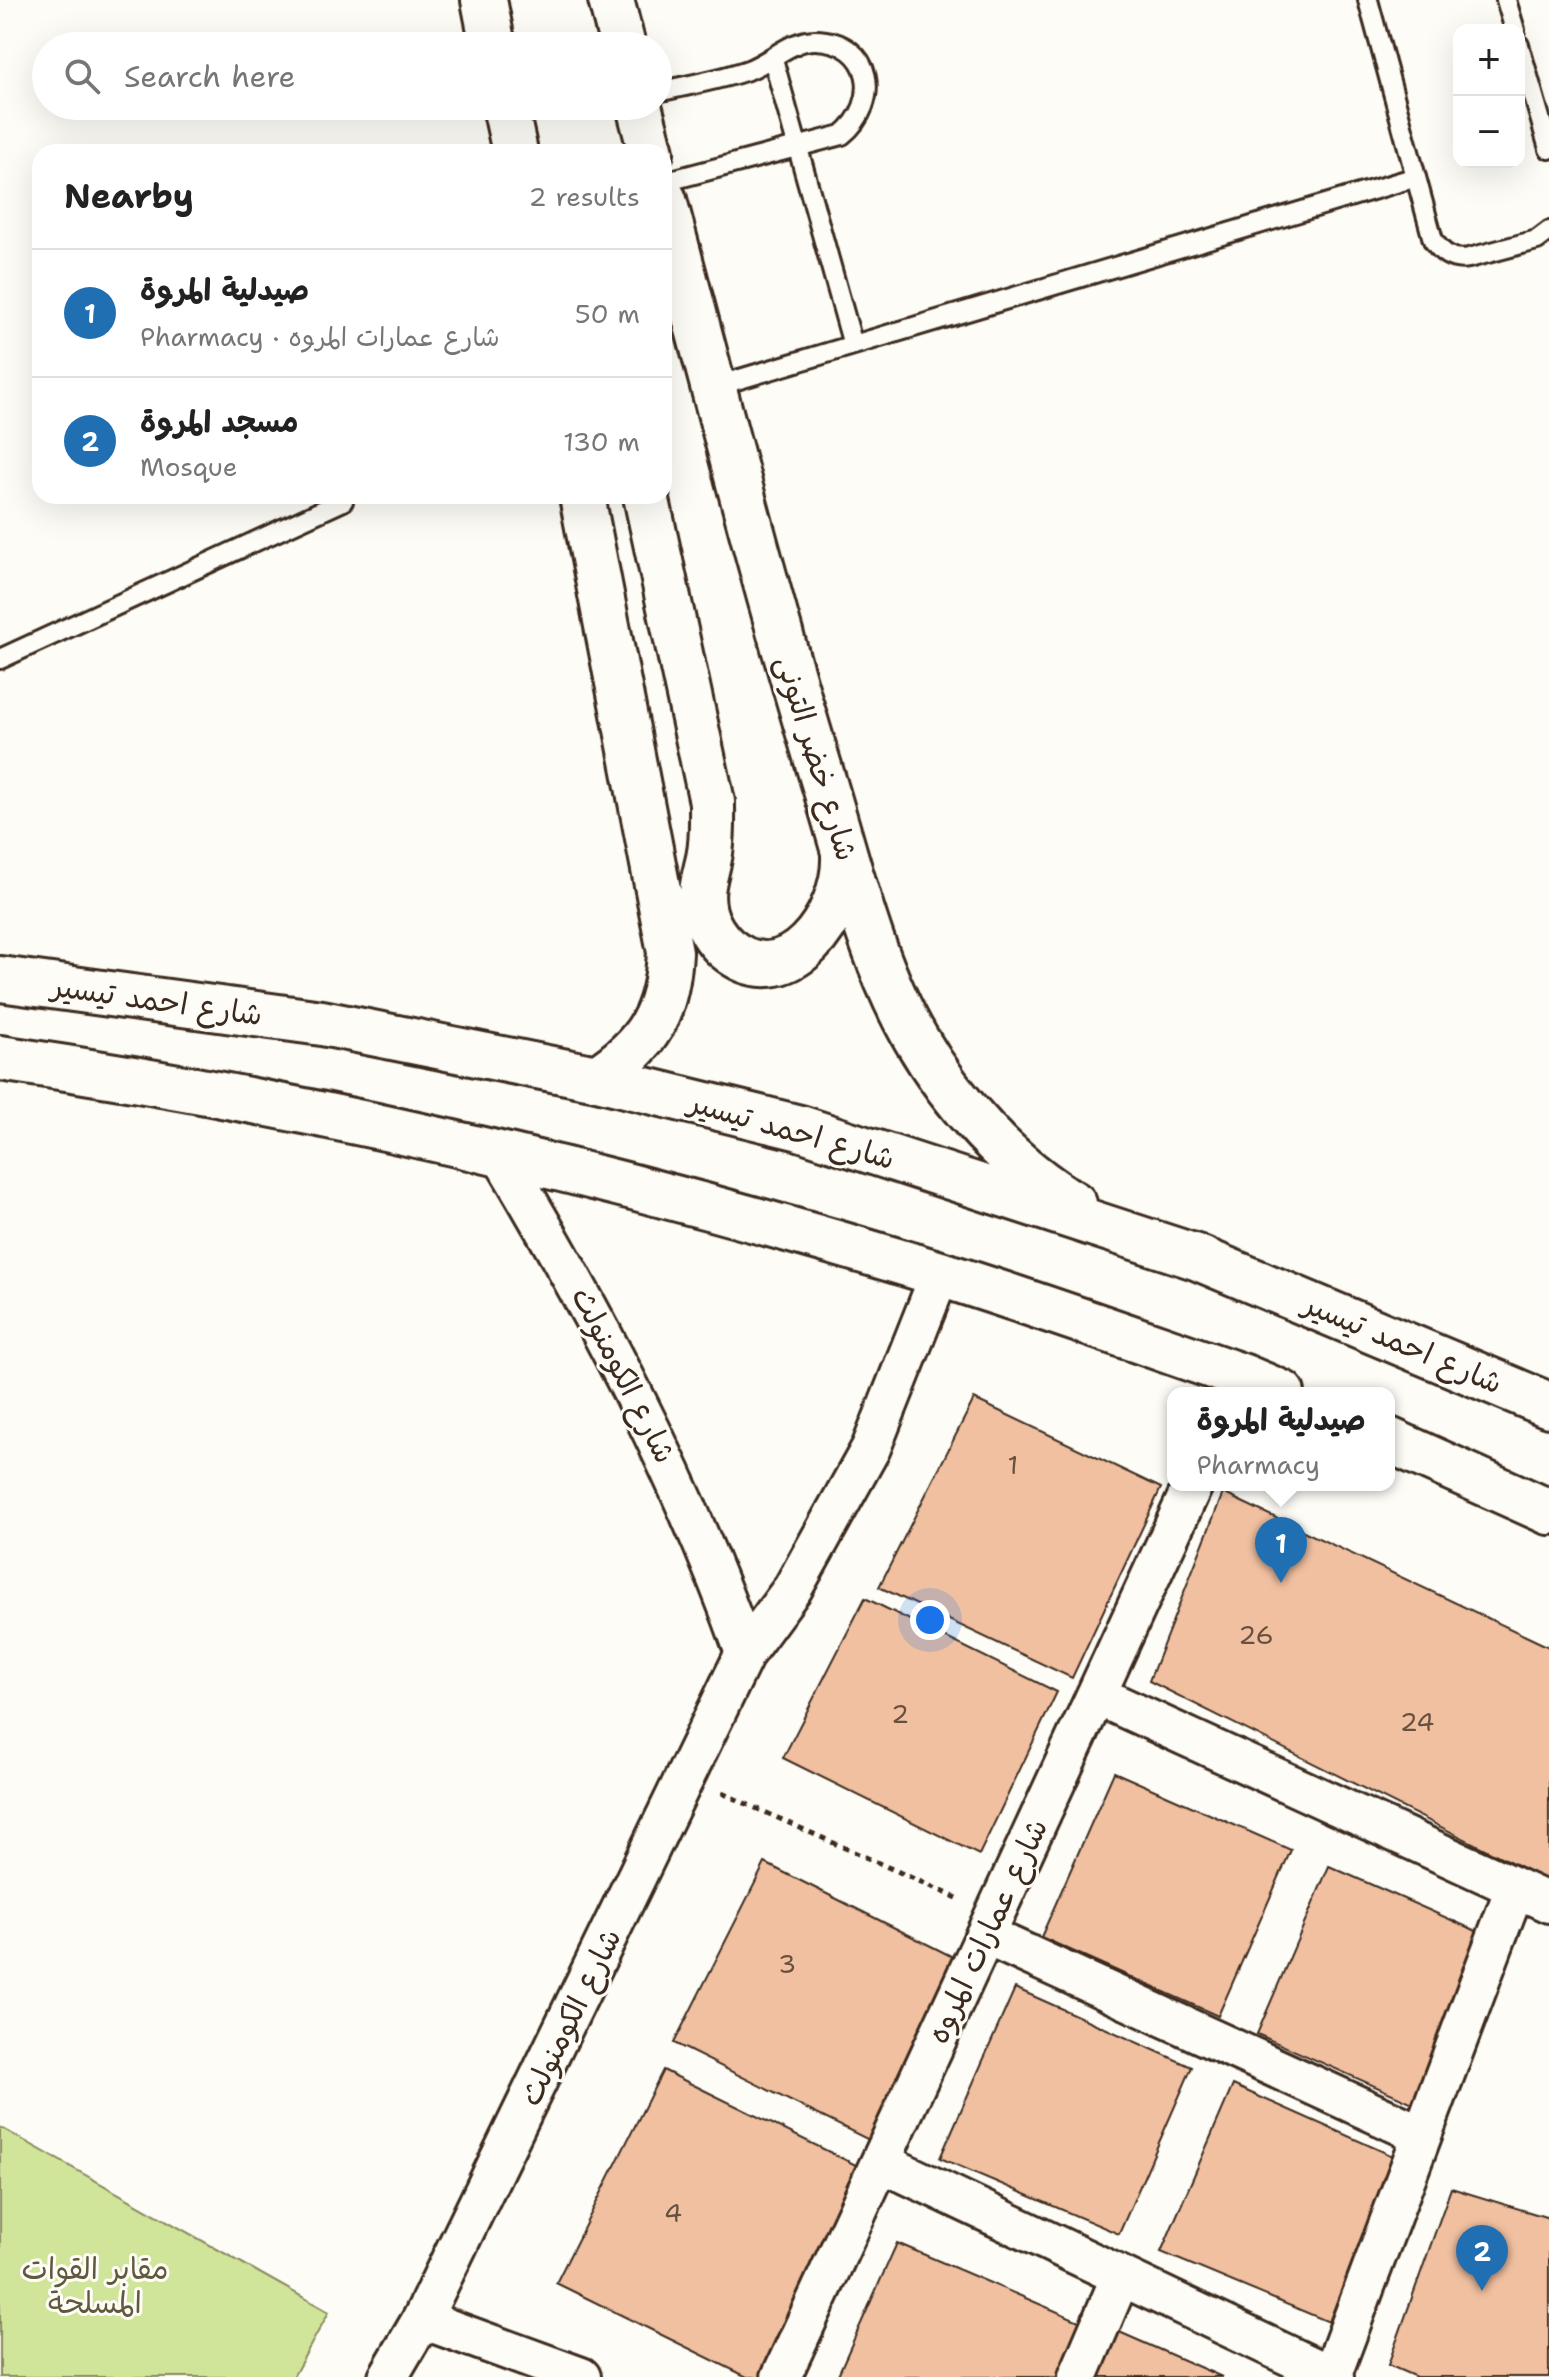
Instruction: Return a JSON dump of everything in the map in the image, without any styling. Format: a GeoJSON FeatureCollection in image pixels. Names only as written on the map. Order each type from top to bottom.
{"type":"FeatureCollection","features":[{"type":"Feature","properties":{"kind":"main road"},"geometry":{"type":"LineString","coordinates":[[484,0],[490,32]]}},
{"type":"Feature","properties":{"kind":"main road"},"geometry":{"type":"LineString","coordinates":[[611,0],[619,32]]}},
{"type":"Feature","properties":{"kind":"main road"},"geometry":{"type":"LineString","coordinates":[[508,120],[513,144]]}},
{"type":"Feature","properties":{"kind":"main road"},"geometry":{"type":"LineString","coordinates":[[643,120],[649,144]]}},
{"type":"Feature","properties":{"kind":"main road","name":"شارع خضر التونى"},"geometry":{"type":"LineString","coordinates":[[672,231],[786,658],[888,981],[916,1039],[945,1082],[981,1126],[1023,1166],[1068,1201],[1117,1231]]}},
{"type":"Feature","properties":{"kind":"main road"},"geometry":{"type":"LineString","coordinates":[[584,504],[670,952],[668,986],[658,1014],[643,1040],[622,1062],[597,1078]]}},
{"type":"Feature","properties":{"kind":"main road"},"geometry":{"type":"LineString","coordinates":[[648,504],[708,777],[712,828],[701,896],[704,915],[723,945],[750,962],[767,963],[790,957],[811,942],[828,922],[840,898],[845,872],[843,846]]}},
{"type":"Feature","properties":{"kind":"main road"},"geometry":{"type":"LineString","coordinates":[[670,952],[723,945]]}},
{"type":"Feature","properties":{"kind":"main road","name":"شارع احمد تيسير"},"geometry":{"type":"LineString","coordinates":[[0,979],[322,1023],[597,1078],[800,1128],[1196,1257],[1549,1405]]}},
{"type":"Feature","properties":{"kind":"main road"},"geometry":{"type":"LineString","coordinates":[[0,1058],[218,1092],[499,1152],[772,1224],[940,1274],[1251,1387]]}},
{"type":"Feature","properties":{"kind":"main road"},"geometry":{"type":"LineString","coordinates":[[1395,1443],[1549,1512]]}},
{"type":"Feature","properties":{"kind":"street","name":"شارع الكومنولث"},"geometry":{"type":"LineString","coordinates":[[499,1152],[579,1288],[673,1469],[709,1554],[745,1653]]}},
{"type":"Feature","properties":{"kind":"street","name":"شارع الكومنولث"},"geometry":{"type":"LineString","coordinates":[[388,2377],[422,2319],[745,1653],[801,1574],[871,1448],[940,1274]]}},
{"type":"Feature","properties":{"kind":"street","name":"شارع عمارات المروه"},"geometry":{"type":"LineString","coordinates":[[781,2377],[1190,1491]]}},
{"type":"Feature","properties":{"kind":"street"},"geometry":{"type":"LineString","coordinates":[[1096,1695],[1549,1903]]}},
{"type":"Feature","properties":{"kind":"street"},"geometry":{"type":"LineString","coordinates":[[881,2162],[1332,2377],[1515,1888]]}},
{"type":"Feature","properties":{"kind":"street"},"geometry":{"type":"LineString","coordinates":[[990,1925],[1422,2135]]}},
{"type":"Feature","properties":{"kind":"street"},"geometry":{"type":"LineString","coordinates":[[1078,2377],[1121,2276]]}},
{"type":"Feature","properties":{"kind":"street"},"geometry":{"type":"LineString","coordinates":[[422,2319],[581,2377]]}},
{"type":"Feature","properties":{"kind":"lane"},"geometry":{"type":"LineString","coordinates":[[1368,0],[1433,240],[1440,251],[1451,257],[1469,258],[1537,240],[1549,231]]}},
{"type":"Feature","properties":{"kind":"lane"},"geometry":{"type":"LineString","coordinates":[[1506,0],[1513,24]]}},
{"type":"Feature","properties":{"kind":"lane"},"geometry":{"type":"LineString","coordinates":[[672,89],[729,76],[812,40],[831,42],[850,51],[862,66],[868,85],[866,106],[857,123],[842,135],[672,180]]}},
{"type":"Feature","properties":{"kind":"lane"},"geometry":{"type":"LineString","coordinates":[[773,59],[853,345]]}},
{"type":"Feature","properties":{"kind":"lane"},"geometry":{"type":"LineString","coordinates":[[1525,66],[1549,149]]}},
{"type":"Feature","properties":{"kind":"lane"},"geometry":{"type":"LineString","coordinates":[[713,387],[1416,177]]}},
{"type":"Feature","properties":{"kind":"lane"},"geometry":{"type":"LineString","coordinates":[[0,659],[336,504]]}},
{"type":"Feature","properties":{"kind":"path"},"geometry":{"type":"LineString","coordinates":[[687,1777],[990,1925]]}},
{"type":"Feature","properties":{"kind":"green space","name":"مقابر القوات المسلحة"},"geometry":{"type":"Polygon","coordinates":[[[0,2127],[329,2312],[293,2377],[0,2377],[0,2127]]]}},
{"type":"Feature","properties":{"kind":"building"},"geometry":{"type":"Polygon","coordinates":[[[974,1399],[1161,1488],[1072,1678],[879,1587],[974,1399]]]}},
{"type":"Feature","properties":{"kind":"building"},"geometry":{"type":"Polygon","coordinates":[[[1223,1493],[1549,1647],[1549,1881],[1149,1681],[1223,1493]]]}},
{"type":"Feature","properties":{"kind":"building"},"geometry":{"type":"Polygon","coordinates":[[[865,1598],[1057,1692],[979,1855],[783,1758],[865,1598]]]}},
{"type":"Feature","properties":{"kind":"building"},"geometry":{"type":"Polygon","coordinates":[[[1114,1772],[1291,1850],[1218,2016],[1041,1937],[1114,1772]]]}},
{"type":"Feature","properties":{"kind":"building"},"geometry":{"type":"Polygon","coordinates":[[[765,1863],[963,1962],[877,2144],[674,2043],[765,1863]]]}},
{"type":"Feature","properties":{"kind":"building"},"geometry":{"type":"Polygon","coordinates":[[[1329,1866],[1481,1933],[1415,2104],[1257,2034],[1329,1866]]]}},
{"type":"Feature","properties":{"kind":"building"},"geometry":{"type":"Polygon","coordinates":[[[1015,1988],[1192,2067],[1119,2234],[940,2158],[1015,1988]]]}},
{"type":"Feature","properties":{"kind":"building"},"geometry":{"type":"Polygon","coordinates":[[[663,2070],[868,2171],[771,2377],[747,2377],[556,2283],[663,2070]]]}},
{"type":"Feature","properties":{"kind":"building"},"geometry":{"type":"Polygon","coordinates":[[[1233,2085],[1393,2156],[1329,2322],[1161,2252],[1233,2085]]]}},
{"type":"Feature","properties":{"kind":"building"},"geometry":{"type":"Polygon","coordinates":[[[1451,2188],[1549,2218],[1549,2377],[1416,2377],[1388,2365],[1451,2188]]]}},
{"type":"Feature","properties":{"kind":"building"},"geometry":{"type":"Polygon","coordinates":[[[897,2243],[1093,2327],[1071,2377],[837,2377],[897,2243]]]}},
{"type":"Feature","properties":{"kind":"building"},"geometry":{"type":"Polygon","coordinates":[[[1117,2331],[1222,2377],[1097,2377],[1117,2331]]]}},
{"type":"Feature","properties":{"kind":"place","name":"صيدلية المروة"},"geometry":{"type":"Point","coordinates":[1281,1583]}},
{"type":"Feature","properties":{"kind":"place","name":"مسجد المروة"},"geometry":{"type":"Point","coordinates":[1482,2291]}}]}
